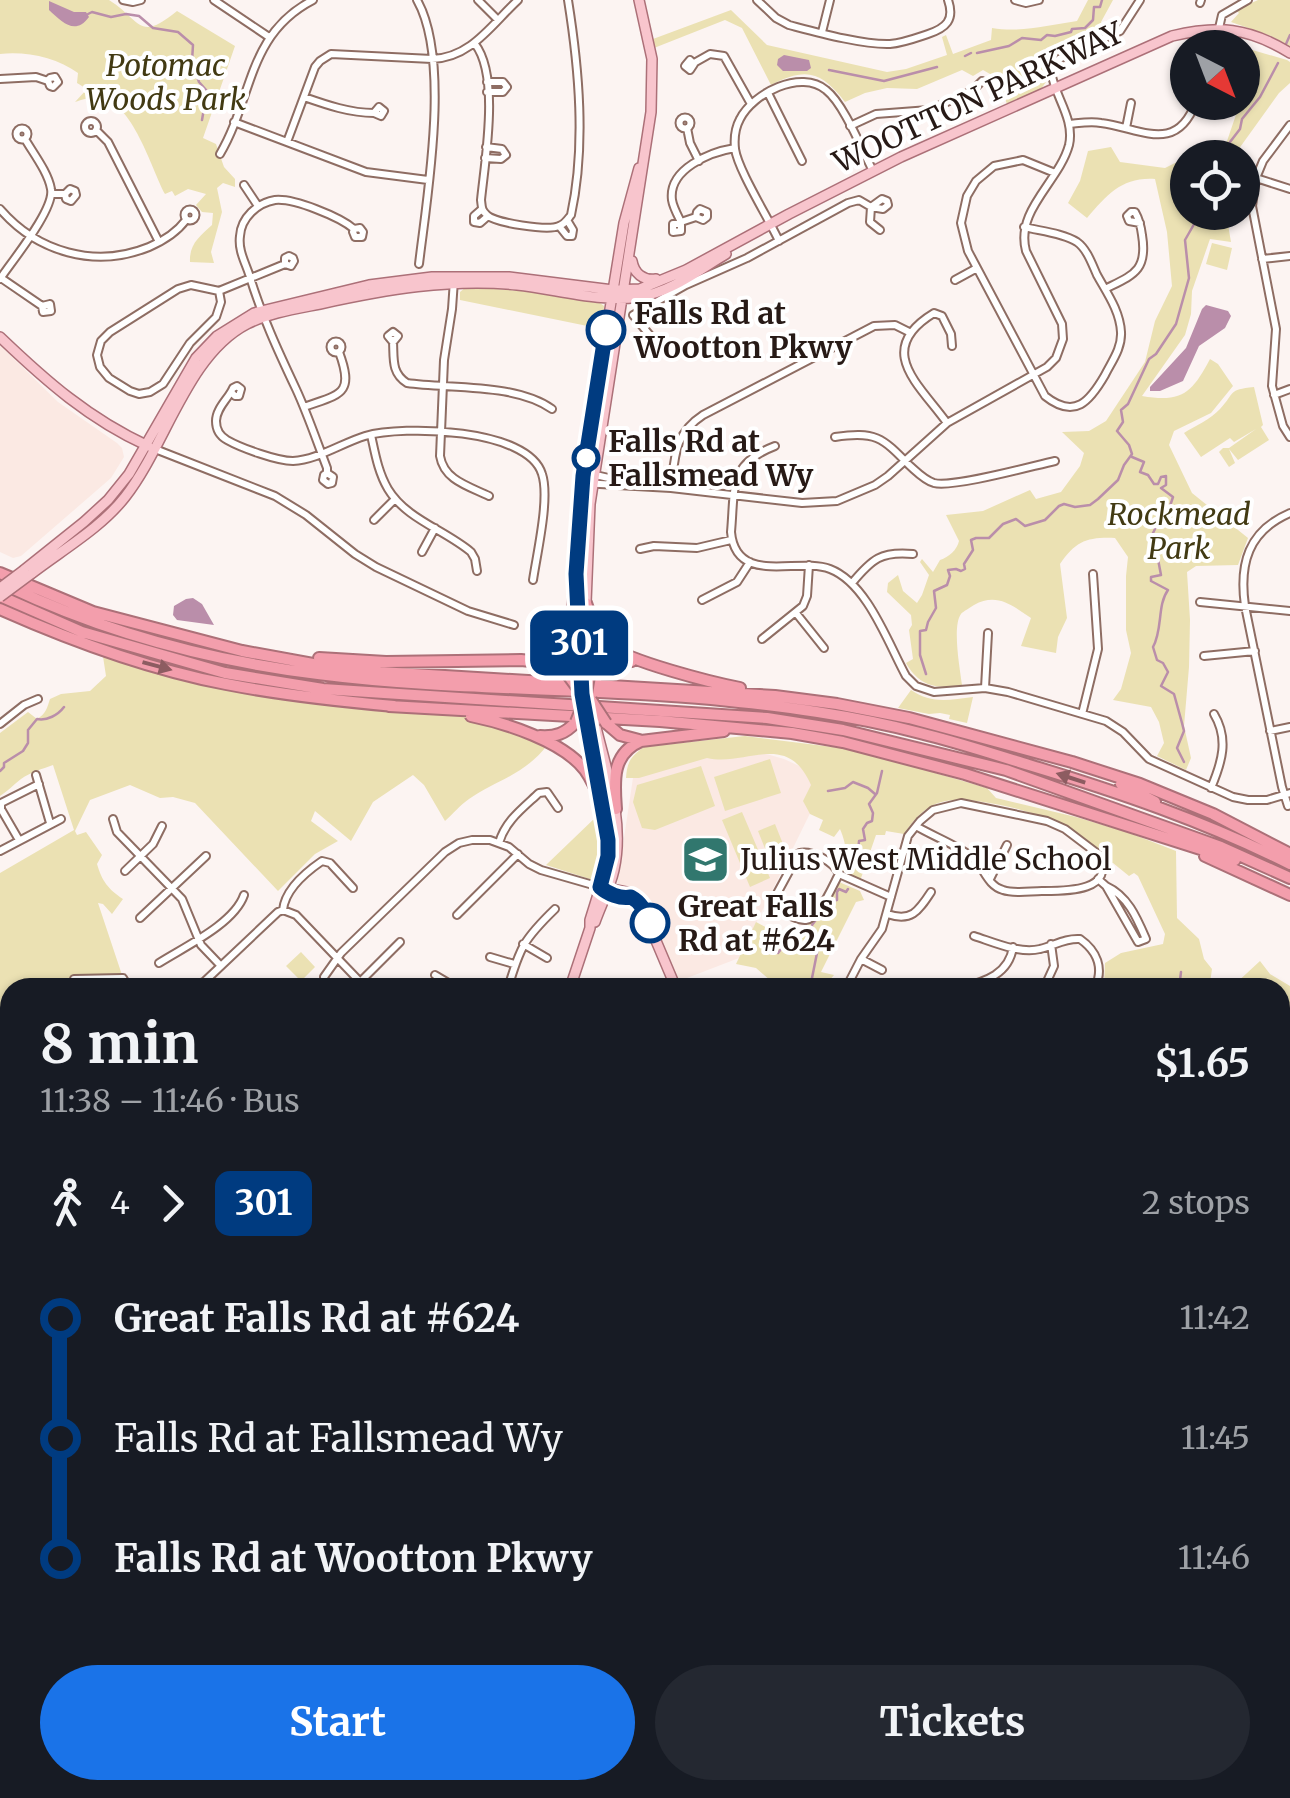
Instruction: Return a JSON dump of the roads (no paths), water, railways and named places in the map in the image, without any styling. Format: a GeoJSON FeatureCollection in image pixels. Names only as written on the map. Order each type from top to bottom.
{"type":"FeatureCollection","features":[{"type":"Feature","properties":{"kind":"highway"},"geometry":{"type":"LineString","coordinates":[[0,572],[93,612],[291,660],[380,672],[775,696],[909,718],[1140,784],[1290,854]]}},
{"type":"Feature","properties":{"kind":"highway"},"geometry":{"type":"LineString","coordinates":[[521,660],[541,655],[562,638],[573,614],[576,574]]}},
{"type":"Feature","properties":{"kind":"highway"},"geometry":{"type":"LineString","coordinates":[[0,591],[82,632],[226,673],[323,689],[767,718],[844,730],[1006,770],[1288,872]]}},
{"type":"Feature","properties":{"kind":"highway"},"geometry":{"type":"LineString","coordinates":[[0,591],[214,656],[318,674],[452,686],[708,699],[815,712],[917,732],[1164,808],[1207,825],[1288,872]]}},
{"type":"Feature","properties":{"kind":"highway"},"geometry":{"type":"LineString","coordinates":[[586,603],[594,624],[617,652],[718,684],[775,696]]}},
{"type":"Feature","properties":{"kind":"highway"},"geometry":{"type":"LineString","coordinates":[[0,608],[112,654],[222,684],[316,699],[444,711],[502,722],[529,733],[582,767],[603,806]]}},
{"type":"Feature","properties":{"kind":"highway"},"geometry":{"type":"LineString","coordinates":[[291,660],[521,660],[550,663],[584,676],[614,663],[638,660]]}},
{"type":"Feature","properties":{"kind":"highway"},"geometry":{"type":"LineString","coordinates":[[584,676],[590,722]]}},
{"type":"Feature","properties":{"kind":"highway"},"geometry":{"type":"LineString","coordinates":[[587,697],[590,722]]}},
{"type":"Feature","properties":{"kind":"highway"},"geometry":{"type":"LineString","coordinates":[[390,706],[660,721],[792,733],[918,759],[1041,797]]}},
{"type":"Feature","properties":{"kind":"highway"},"geometry":{"type":"LineString","coordinates":[[529,733],[556,736],[590,722],[641,740],[725,731],[792,733]]}},
{"type":"Feature","properties":{"kind":"highway"},"geometry":{"type":"LineString","coordinates":[[884,739],[1143,832],[1290,895]]}},
{"type":"Feature","properties":{"kind":"highway"},"geometry":{"type":"LineString","coordinates":[[616,810],[616,768],[625,750],[641,740]]}},
{"type":"Feature","properties":{"kind":"highway"},"geometry":{"type":"LineString","coordinates":[[1072,762],[1138,791],[1164,808]]}},
{"type":"Feature","properties":{"kind":"highway"},"geometry":{"type":"LineString","coordinates":[[1143,832],[1288,872]]}},
{"type":"Feature","properties":{"kind":"main road"},"geometry":{"type":"LineString","coordinates":[[617,294],[632,241],[650,126],[652,59],[639,0]]}},
{"type":"Feature","properties":{"kind":"main road","name":"WOOTTON PARKWAY"},"geometry":{"type":"LineString","coordinates":[[617,294],[657,283],[873,171],[1172,36],[1220,28],[1266,40],[1290,54]]}},
{"type":"Feature","properties":{"kind":"main road"},"geometry":{"type":"LineString","coordinates":[[584,676],[576,574],[624,223],[650,126]]}},
{"type":"Feature","properties":{"kind":"main road","name":"WOOTTON PARKWAY"},"geometry":{"type":"LineString","coordinates":[[0,591],[114,510],[127,495],[151,447],[212,350],[263,314],[454,280],[642,297],[675,284],[750,236]]}},
{"type":"Feature","properties":{"kind":"main road"},"geometry":{"type":"LineString","coordinates":[[632,241],[633,267],[650,280],[704,259]]}},
{"type":"Feature","properties":{"kind":"main road"},"geometry":{"type":"LineString","coordinates":[[0,337],[73,403],[151,447]]}},
{"type":"Feature","properties":{"kind":"main road"},"geometry":{"type":"LineString","coordinates":[[117,430],[133,451],[130,471]]}},
{"type":"Feature","properties":{"kind":"main road","name":"WOOTTON PARKWAY"},"geometry":{"type":"LineString","coordinates":[[27,572],[100,509],[151,447]]}},
{"type":"Feature","properties":{"kind":"main road"},"geometry":{"type":"LineString","coordinates":[[584,676],[588,479]]}},
{"type":"Feature","properties":{"kind":"main road"},"geometry":{"type":"LineString","coordinates":[[590,722],[606,825],[605,889]]}},
{"type":"Feature","properties":{"kind":"main road"},"geometry":{"type":"LineString","coordinates":[[590,722],[616,810],[615,868],[620,890]]}},
{"type":"Feature","properties":{"kind":"main road"},"geometry":{"type":"LineString","coordinates":[[573,978],[590,920],[615,868]]}},
{"type":"Feature","properties":{"kind":"main road"},"geometry":{"type":"LineString","coordinates":[[605,889],[620,890],[644,909],[672,978]]}},
{"type":"Feature","properties":{"kind":"main road"},"geometry":{"type":"LineString","coordinates":[[605,889],[631,897]]}},
{"type":"Feature","properties":{"kind":"street"},"geometry":{"type":"LineString","coordinates":[[123,0],[141,0]]}},
{"type":"Feature","properties":{"kind":"street"},"geometry":{"type":"LineString","coordinates":[[214,0],[269,37]]}},
{"type":"Feature","properties":{"kind":"street"},"geometry":{"type":"LineString","coordinates":[[220,154],[269,37],[291,13],[313,0]]}},
{"type":"Feature","properties":{"kind":"street"},"geometry":{"type":"LineString","coordinates":[[417,0],[429,28],[434,115],[420,264]]}},
{"type":"Feature","properties":{"kind":"street"},"geometry":{"type":"LineString","coordinates":[[478,0],[498,20]]}},
{"type":"Feature","properties":{"kind":"street"},"geometry":{"type":"LineString","coordinates":[[287,142],[320,60],[328,56],[432,58],[457,54],[475,44],[518,0]]}},
{"type":"Feature","properties":{"kind":"street"},"geometry":{"type":"LineString","coordinates":[[475,44],[484,59],[487,82],[482,209],[499,221],[545,228],[558,226],[572,211],[578,132],[575,50],[568,0]]}},
{"type":"Feature","properties":{"kind":"street"},"geometry":{"type":"LineString","coordinates":[[757,0],[784,22],[873,43],[906,41],[942,29],[951,16],[948,0]]}},
{"type":"Feature","properties":{"kind":"street"},"geometry":{"type":"LineString","coordinates":[[822,32],[830,0]]}},
{"type":"Feature","properties":{"kind":"street"},"geometry":{"type":"LineString","coordinates":[[1015,0],[1039,0]]}},
{"type":"Feature","properties":{"kind":"street"},"geometry":{"type":"LineString","coordinates":[[588,479],[802,503],[837,501],[875,486],[948,423],[1047,367],[1056,358],[1064,332],[1023,240],[1024,227],[1068,147],[1069,124],[1050,70],[1059,58],[1120,30],[1140,0]]}},
{"type":"Feature","properties":{"kind":"street"},"geometry":{"type":"LineString","coordinates":[[1220,28],[1222,15],[1248,0]]}},
{"type":"Feature","properties":{"kind":"street"},"geometry":{"type":"LineString","coordinates":[[694,63],[710,54],[724,56],[751,104]]}},
{"type":"Feature","properties":{"kind":"street"},"geometry":{"type":"LineString","coordinates":[[0,80],[36,77],[48,81]]}},
{"type":"Feature","properties":{"kind":"street"},"geometry":{"type":"LineString","coordinates":[[780,241],[735,148],[740,118],[751,104],[795,81],[816,83],[832,95],[873,171]]}},
{"type":"Feature","properties":{"kind":"street"},"geometry":{"type":"LineString","coordinates":[[850,126],[876,114],[929,110],[972,91],[982,81]]}},
{"type":"Feature","properties":{"kind":"street"},"geometry":{"type":"LineString","coordinates":[[487,82],[504,82],[508,87],[503,92],[487,92]]}},
{"type":"Feature","properties":{"kind":"street"},"geometry":{"type":"LineString","coordinates":[[768,94],[802,160]]}},
{"type":"Feature","properties":{"kind":"street"},"geometry":{"type":"LineString","coordinates":[[304,96],[341,109],[374,113]]}},
{"type":"Feature","properties":{"kind":"street"},"geometry":{"type":"LineString","coordinates":[[1126,128],[1131,103]]}},
{"type":"Feature","properties":{"kind":"street"},"geometry":{"type":"LineString","coordinates":[[1069,124],[1098,122],[1147,134],[1168,134],[1187,120]]}},
{"type":"Feature","properties":{"kind":"street"},"geometry":{"type":"LineString","coordinates":[[234,122],[373,174],[428,180]]}},
{"type":"Feature","properties":{"kind":"street"},"geometry":{"type":"LineString","coordinates":[[1260,168],[1290,125]]}},
{"type":"Feature","properties":{"kind":"street"},"geometry":{"type":"LineString","coordinates":[[686,128],[699,162]]}},
{"type":"Feature","properties":{"kind":"street"},"geometry":{"type":"LineString","coordinates":[[96,130],[108,142],[158,242]]}},
{"type":"Feature","properties":{"kind":"street"},"geometry":{"type":"LineString","coordinates":[[25,138],[52,194],[0,279],[42,306]]}},
{"type":"Feature","properties":{"kind":"street"},"geometry":{"type":"LineString","coordinates":[[485,158],[501,159],[506,155],[502,149],[486,147]]}},
{"type":"Feature","properties":{"kind":"street"},"geometry":{"type":"LineString","coordinates":[[696,217],[681,223],[672,202],[674,182],[681,172],[735,148]]}},
{"type":"Feature","properties":{"kind":"street"},"geometry":{"type":"LineString","coordinates":[[1024,227],[1080,244],[1120,320],[1117,354],[1090,398],[1080,405],[1062,406],[1046,396],[977,268],[963,238],[961,223],[964,202],[976,181],[994,166],[1013,160],[1031,161],[1055,174]]}},
{"type":"Feature","properties":{"kind":"street"},"geometry":{"type":"LineString","coordinates":[[1260,179],[1290,189]]}},
{"type":"Feature","properties":{"kind":"street"},"geometry":{"type":"LineString","coordinates":[[244,185],[258,206]]}},
{"type":"Feature","properties":{"kind":"street"},"geometry":{"type":"LineString","coordinates":[[52,194],[65,194]]}},
{"type":"Feature","properties":{"kind":"street"},"geometry":{"type":"LineString","coordinates":[[663,351],[633,316],[686,285],[859,200],[871,207],[870,222],[880,230]]}},
{"type":"Feature","properties":{"kind":"street"},"geometry":{"type":"LineString","coordinates":[[327,473],[322,452],[263,314],[241,252],[240,237],[244,223],[258,206],[272,201],[290,201],[354,229]]}},
{"type":"Feature","properties":{"kind":"street"},"geometry":{"type":"LineString","coordinates":[[0,209],[29,236],[56,249],[88,256],[126,254],[158,242],[186,220]]}},
{"type":"Feature","properties":{"kind":"street"},"geometry":{"type":"LineString","coordinates":[[482,209],[474,216],[474,222],[480,223],[488,216]]}},
{"type":"Feature","properties":{"kind":"street"},"geometry":{"type":"LineString","coordinates":[[558,226],[566,236],[572,236],[574,230],[567,220]]}},
{"type":"Feature","properties":{"kind":"street"},"geometry":{"type":"LineString","coordinates":[[1105,289],[1138,270],[1143,262],[1140,223]]}},
{"type":"Feature","properties":{"kind":"street"},"geometry":{"type":"LineString","coordinates":[[1257,230],[1276,330],[1271,376],[1274,395],[1290,438]]}},
{"type":"Feature","properties":{"kind":"street"},"geometry":{"type":"LineString","coordinates":[[1262,259],[1290,256]]}},
{"type":"Feature","properties":{"kind":"street"},"geometry":{"type":"LineString","coordinates":[[219,291],[216,317],[190,343],[156,390],[145,394],[130,392],[102,371],[98,363],[100,342],[178,289],[191,286],[219,291],[284,264]]}},
{"type":"Feature","properties":{"kind":"street"},"geometry":{"type":"LineString","coordinates":[[955,280],[977,268]]}},
{"type":"Feature","properties":{"kind":"street"},"geometry":{"type":"LineString","coordinates":[[454,280],[440,456],[444,470],[455,480],[489,496]]}},
{"type":"Feature","properties":{"kind":"street"},"geometry":{"type":"LineString","coordinates":[[948,423],[908,372],[904,350],[911,332],[937,313],[951,334],[952,346]]}},
{"type":"Feature","properties":{"kind":"street"},"geometry":{"type":"LineString","coordinates":[[671,488],[676,448],[691,422],[874,326],[895,324],[911,332]]}},
{"type":"Feature","properties":{"kind":"street"},"geometry":{"type":"LineString","coordinates":[[393,342],[394,368],[402,381],[488,389],[541,400],[552,409]]}},
{"type":"Feature","properties":{"kind":"street"},"geometry":{"type":"LineString","coordinates":[[304,408],[344,388],[346,374],[338,352]]}},
{"type":"Feature","properties":{"kind":"street"},"geometry":{"type":"LineString","coordinates":[[1274,395],[1290,389]]}},
{"type":"Feature","properties":{"kind":"street"},"geometry":{"type":"LineString","coordinates":[[232,394],[216,418],[218,430],[227,440],[288,461],[394,431],[485,436],[525,452],[539,465],[545,484],[533,580]]}},
{"type":"Feature","properties":{"kind":"street"},"geometry":{"type":"LineString","coordinates":[[371,435],[381,476],[395,499],[471,552],[477,571]]}},
{"type":"Feature","properties":{"kind":"street"},"geometry":{"type":"LineString","coordinates":[[835,437],[875,437],[890,445],[925,478],[944,484],[1056,461]]}},
{"type":"Feature","properties":{"kind":"street"},"geometry":{"type":"LineString","coordinates":[[775,446],[755,454],[737,476],[732,540],[738,553],[765,567],[808,565],[832,570],[852,582],[906,676],[916,686],[934,692],[985,688],[1008,692],[1113,724],[1150,758],[1232,797],[1267,800],[1287,794]]}},
{"type":"Feature","properties":{"kind":"street"},"geometry":{"type":"LineString","coordinates":[[151,447],[275,496],[376,568],[468,611],[514,625]]}},
{"type":"Feature","properties":{"kind":"street"},"geometry":{"type":"LineString","coordinates":[[374,520],[395,499]]}},
{"type":"Feature","properties":{"kind":"street"},"geometry":{"type":"LineString","coordinates":[[1290,514],[1264,530],[1251,546],[1242,577],[1270,731],[1290,805]]}},
{"type":"Feature","properties":{"kind":"street"},"geometry":{"type":"LineString","coordinates":[[422,552],[436,528]]}},
{"type":"Feature","properties":{"kind":"street"},"geometry":{"type":"LineString","coordinates":[[640,549],[696,548],[732,540]]}},
{"type":"Feature","properties":{"kind":"street"},"geometry":{"type":"LineString","coordinates":[[852,582],[878,557],[895,552],[912,554]]}},
{"type":"Feature","properties":{"kind":"street"},"geometry":{"type":"LineString","coordinates":[[702,600],[737,582],[750,562]]}},
{"type":"Feature","properties":{"kind":"street"},"geometry":{"type":"LineString","coordinates":[[762,639],[796,612],[807,596],[808,565]]}},
{"type":"Feature","properties":{"kind":"street"},"geometry":{"type":"LineString","coordinates":[[1082,714],[1098,650],[1094,574]]}},
{"type":"Feature","properties":{"kind":"street"},"geometry":{"type":"LineString","coordinates":[[1200,602],[1290,611]]}},
{"type":"Feature","properties":{"kind":"street"},"geometry":{"type":"LineString","coordinates":[[796,612],[824,648]]}},
{"type":"Feature","properties":{"kind":"street"},"geometry":{"type":"LineString","coordinates":[[985,688],[988,633]]}},
{"type":"Feature","properties":{"kind":"street"},"geometry":{"type":"LineString","coordinates":[[1204,656],[1254,652]]}},
{"type":"Feature","properties":{"kind":"street"},"geometry":{"type":"LineString","coordinates":[[0,724],[24,705],[38,700]]}},
{"type":"Feature","properties":{"kind":"street"},"geometry":{"type":"LineString","coordinates":[[1211,788],[1224,749],[1214,714]]}},
{"type":"Feature","properties":{"kind":"street"},"geometry":{"type":"LineString","coordinates":[[1270,731],[1290,727]]}},
{"type":"Feature","properties":{"kind":"street"},"geometry":{"type":"LineString","coordinates":[[18,840],[1,810],[2,804],[38,779],[50,823]]}},
{"type":"Feature","properties":{"kind":"street"},"geometry":{"type":"LineString","coordinates":[[499,843],[509,822],[539,793],[547,792],[558,808]]}},
{"type":"Feature","properties":{"kind":"street"},"geometry":{"type":"LineString","coordinates":[[851,978],[882,929],[903,848],[916,826],[933,810],[961,803],[1047,821],[1065,829],[1098,854],[1103,865],[1098,880],[1076,891],[1010,892],[997,888],[971,856],[916,826]]}},
{"type":"Feature","properties":{"kind":"street"},"geometry":{"type":"LineString","coordinates":[[0,851],[61,818]]}},
{"type":"Feature","properties":{"kind":"street"},"geometry":{"type":"LineString","coordinates":[[113,819],[117,832],[186,906],[198,938],[221,966]]}},
{"type":"Feature","properties":{"kind":"street"},"geometry":{"type":"LineString","coordinates":[[125,871],[153,844],[162,826]]}},
{"type":"Feature","properties":{"kind":"street"},"geometry":{"type":"LineString","coordinates":[[324,978],[338,958],[444,852],[460,843],[499,843],[541,870],[605,889]]}},
{"type":"Feature","properties":{"kind":"street"},"geometry":{"type":"LineString","coordinates":[[989,880],[1007,845]]}},
{"type":"Feature","properties":{"kind":"street"},"geometry":{"type":"LineString","coordinates":[[838,874],[815,916],[801,920],[776,908],[774,900],[798,853],[803,851],[835,866],[838,874],[891,897]]}},
{"type":"Feature","properties":{"kind":"street"},"geometry":{"type":"LineString","coordinates":[[458,915],[518,854]]}},
{"type":"Feature","properties":{"kind":"street"},"geometry":{"type":"LineString","coordinates":[[140,918],[206,856]]}},
{"type":"Feature","properties":{"kind":"street"},"geometry":{"type":"LineString","coordinates":[[283,910],[288,892],[322,860],[353,888]]}},
{"type":"Feature","properties":{"kind":"street"},"geometry":{"type":"LineString","coordinates":[[1098,880],[1126,900],[1146,939],[1137,940],[1106,886]]}},
{"type":"Feature","properties":{"kind":"street"},"geometry":{"type":"LineString","coordinates":[[887,914],[908,917],[930,892]]}},
{"type":"Feature","properties":{"kind":"street"},"geometry":{"type":"LineString","coordinates":[[159,964],[232,914],[244,895]]}},
{"type":"Feature","properties":{"kind":"street"},"geometry":{"type":"LineString","coordinates":[[510,978],[530,933],[555,909]]}},
{"type":"Feature","properties":{"kind":"street"},"geometry":{"type":"LineString","coordinates":[[206,978],[283,910],[296,915],[357,978]]}},
{"type":"Feature","properties":{"kind":"street"},"geometry":{"type":"LineString","coordinates":[[974,936],[1034,950],[1080,939],[1088,944],[1099,964],[1100,978]]}},
{"type":"Feature","properties":{"kind":"street"},"geometry":{"type":"LineString","coordinates":[[368,978],[400,942]]}},
{"type":"Feature","properties":{"kind":"street"},"geometry":{"type":"LineString","coordinates":[[523,944],[548,958]]}},
{"type":"Feature","properties":{"kind":"street"},"geometry":{"type":"LineString","coordinates":[[1050,978],[1054,966],[1051,944]]}},
{"type":"Feature","properties":{"kind":"street"},"geometry":{"type":"LineString","coordinates":[[988,978],[1003,970],[1013,947]]}},
{"type":"Feature","properties":{"kind":"street"},"geometry":{"type":"LineString","coordinates":[[490,957],[514,964]]}},
{"type":"Feature","properties":{"kind":"street"},"geometry":{"type":"LineString","coordinates":[[860,960],[882,970]]}},
{"type":"Feature","properties":{"kind":"street"},"geometry":{"type":"LineString","coordinates":[[435,974],[441,978]]}},
{"type":"Feature","properties":{"kind":"waterway"},"geometry":{"type":"LineString","coordinates":[[977,53],[1009,46],[1022,38],[1041,40],[1047,35],[1085,28],[1093,20],[1094,7],[1100,7],[1102,0]]}},
{"type":"Feature","properties":{"kind":"waterway"},"geometry":{"type":"LineString","coordinates":[[88,14],[139,16],[153,28],[178,32],[193,45],[192,61],[199,82],[207,91],[202,120]]}},
{"type":"Feature","properties":{"kind":"waterway"},"geometry":{"type":"LineString","coordinates":[[1286,44],[1290,35]]}},
{"type":"Feature","properties":{"kind":"waterway"},"geometry":{"type":"LineString","coordinates":[[965,56],[971,53]]}},
{"type":"Feature","properties":{"kind":"waterway"},"geometry":{"type":"LineString","coordinates":[[1232,140],[1278,63]]}},
{"type":"Feature","properties":{"kind":"waterway"},"geometry":{"type":"LineString","coordinates":[[829,70],[884,81],[937,67]]}},
{"type":"Feature","properties":{"kind":"waterway"},"geometry":{"type":"LineString","coordinates":[[926,674],[920,655],[920,631],[926,630],[936,608],[934,591],[947,585],[948,570],[965,569],[973,550],[971,540],[989,538],[1003,524],[1016,519],[1025,526],[1045,520],[1064,504],[1090,505],[1118,480],[1132,454],[1117,431],[1123,422],[1121,410],[1128,404],[1149,359],[1176,324],[1189,278],[1185,240],[1191,230]]}},
{"type":"Feature","properties":{"kind":"waterway"},"geometry":{"type":"LineString","coordinates":[[1132,457],[1144,462],[1140,472],[1154,484],[1166,476],[1166,485],[1161,488],[1173,497],[1165,510],[1167,520],[1157,525],[1153,533],[1161,575],[1151,577],[1151,581],[1168,590],[1153,647],[1157,660],[1168,672],[1161,686],[1174,694],[1182,723],[1184,731],[1177,748],[1184,762]]}},
{"type":"Feature","properties":{"kind":"waterway"},"geometry":{"type":"LineString","coordinates":[[0,771],[4,763],[23,751],[28,743],[28,730],[37,719],[52,717],[64,707]]}},
{"type":"Feature","properties":{"kind":"waterway"},"geometry":{"type":"LineString","coordinates":[[852,868],[857,865],[859,841],[865,840],[863,829],[872,821],[869,804],[877,793],[882,771]]}},
{"type":"Feature","properties":{"kind":"waterway"},"geometry":{"type":"LineString","coordinates":[[828,791],[853,782],[875,794]]}},
{"type":"Feature","properties":{"kind":"waterway"},"geometry":{"type":"LineString","coordinates":[[778,953],[787,941],[812,930],[818,917],[829,910],[830,901],[837,900],[839,889],[848,889]]}},
{"type":"Feature","properties":{"kind":"waterway"},"geometry":{"type":"LineString","coordinates":[[811,933],[819,943],[812,978]]}},
{"type":"Feature","properties":{"kind":"waterway"},"geometry":{"type":"LineString","coordinates":[[1180,978],[1181,972]]}},
{"type":"Feature","properties":{"kind":"place","name":"Falls Rd at Wootton Pkwy"},"geometry":{"type":"Point","coordinates":[606,330]}},
{"type":"Feature","properties":{"kind":"place","name":"Falls Rd at Fallsmead Wy"},"geometry":{"type":"Point","coordinates":[586,458]}},
{"type":"Feature","properties":{"kind":"place","name":"Julius West Middle School"},"geometry":{"type":"Point","coordinates":[705,859]}},
{"type":"Feature","properties":{"kind":"place","name":"Great Falls Rd at #624"},"geometry":{"type":"Point","coordinates":[650,923]}},
{"type":"Feature","properties":{"kind":"park label","name":"Potomac Woods Park"},"geometry":{"type":"Point","coordinates":[166,82]}},
{"type":"Feature","properties":{"kind":"park label","name":"Rockmead Park"},"geometry":{"type":"Point","coordinates":[1179,531]}}]}
